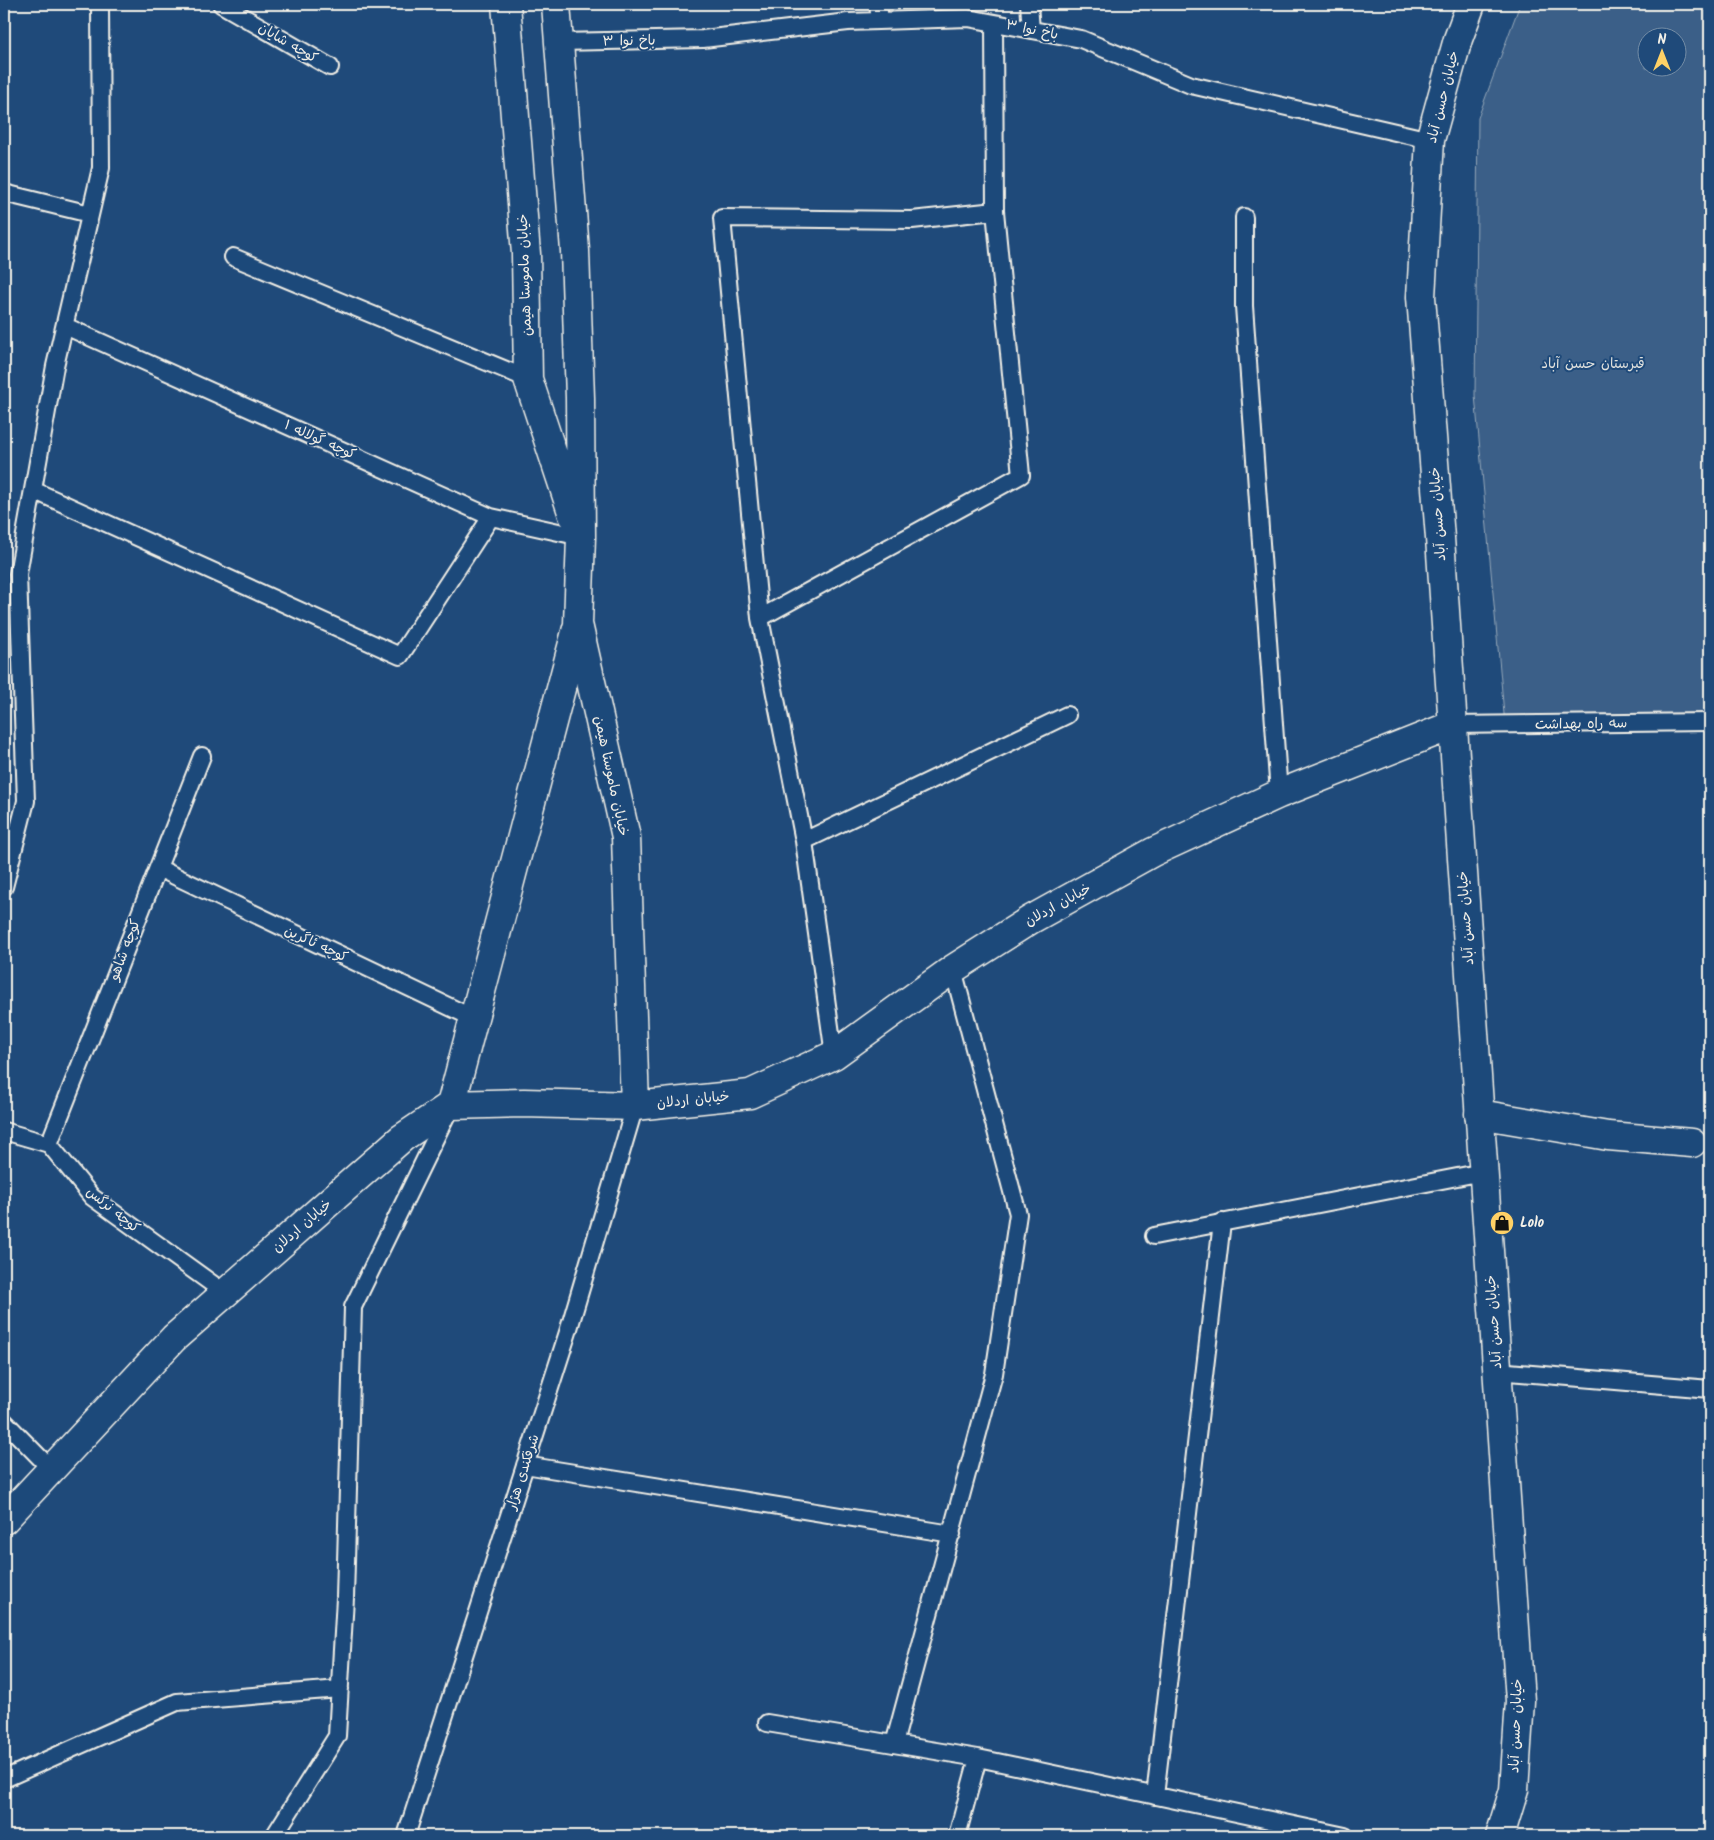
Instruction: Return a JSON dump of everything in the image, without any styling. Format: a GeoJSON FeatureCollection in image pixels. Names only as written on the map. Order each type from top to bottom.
{"type":"FeatureCollection","features":[{"type":"Feature","properties":{"kind":"street","name":"خیابان ماموستا هیمن"},"geometry":{"type":"LineString","coordinates":[[506,4],[526,254],[528,379],[581,537]]}},
{"type":"Feature","properties":{"kind":"street","name":"خیابان ماموستا هیمن"},"geometry":{"type":"LineString","coordinates":[[556,4],[575,251],[580,398],[581,537],[578,624],[626,837],[636,1106]]}},
{"type":"Feature","properties":{"kind":"street","name":"خیابان حسن آباد"},"geometry":{"type":"LineString","coordinates":[[1471,4],[1458,39],[1430,140],[1421,297],[1453,725],[1520,1701],[1514,1790],[1500,1836]]}},
{"type":"Feature","properties":{"kind":"street"},"geometry":{"type":"LineString","coordinates":[[451,1106],[578,624]]}},
{"type":"Feature","properties":{"kind":"street","name":"خیابان اردلان"},"geometry":{"type":"LineString","coordinates":[[4,1520],[174,1338],[402,1138],[451,1106],[524,1103],[636,1106],[750,1094],[834,1055],[953,969],[1030,920],[1153,852],[1278,794],[1453,725]]}},
{"type":"Feature","properties":{"kind":"street"},"geometry":{"type":"LineString","coordinates":[[1479,1114],[1608,1136],[1692,1143]]}},
{"type":"Feature","properties":{"kind":"lane"},"geometry":{"type":"LineString","coordinates":[[4,887],[26,801],[18,574],[55,366],[101,168],[100,4]]}},
{"type":"Feature","properties":{"kind":"lane","name":"کوچه شایان"},"geometry":{"type":"LineString","coordinates":[[220,4],[330,67]]}},
{"type":"Feature","properties":{"kind":"lane"},"geometry":{"type":"LineString","coordinates":[[878,4],[880,21]]}},
{"type":"Feature","properties":{"kind":"lane"},"geometry":{"type":"LineString","coordinates":[[1029,4],[1031,30]]}},
{"type":"Feature","properties":{"kind":"lane","name":"باخ نوا ۳"},"geometry":{"type":"LineString","coordinates":[[559,42],[703,39],[848,22],[968,18],[1082,39],[1191,85],[1430,140]]}},
{"type":"Feature","properties":{"kind":"lane"},"geometry":{"type":"LineString","coordinates":[[760,618],[1021,475],[995,211],[994,23]]}},
{"type":"Feature","properties":{"kind":"lane"},"geometry":{"type":"LineString","coordinates":[[4,193],[90,214]]}},
{"type":"Feature","properties":{"kind":"lane"},"geometry":{"type":"LineString","coordinates":[[834,1055],[804,842],[760,618],[722,218],[912,220],[995,211]]}},
{"type":"Feature","properties":{"kind":"lane"},"geometry":{"type":"LineString","coordinates":[[1244,217],[1244,306],[1278,794]]}},
{"type":"Feature","properties":{"kind":"lane"},"geometry":{"type":"LineString","coordinates":[[233,257],[528,379]]}},
{"type":"Feature","properties":{"kind":"lane","name":"کوچه گولاله ۱"},"geometry":{"type":"LineString","coordinates":[[65,326],[491,517],[581,537]]}},
{"type":"Feature","properties":{"kind":"lane"},"geometry":{"type":"LineString","coordinates":[[33,490],[400,656],[491,517]]}},
{"type":"Feature","properties":{"kind":"lane"},"geometry":{"type":"LineString","coordinates":[[804,842],[1067,715]]}},
{"type":"Feature","properties":{"kind":"lane","name":"سه راه بهداشت"},"geometry":{"type":"LineString","coordinates":[[1453,725],[1710,722]]}},
{"type":"Feature","properties":{"kind":"lane","name":"کوچه شاهو"},"geometry":{"type":"LineString","coordinates":[[49,1144],[202,756]]}},
{"type":"Feature","properties":{"kind":"lane","name":"کوچه ئاگرین"},"geometry":{"type":"LineString","coordinates":[[158,868],[475,1019]]}},
{"type":"Feature","properties":{"kind":"lane"},"geometry":{"type":"LineString","coordinates":[[894,1744],[994,1374],[1018,1214],[953,969]]}},
{"type":"Feature","properties":{"kind":"lane"},"geometry":{"type":"LineString","coordinates":[[274,1836],[337,1736],[345,1598],[353,1307],[451,1106]]}},
{"type":"Feature","properties":{"kind":"lane","name":"شرفکندی هژار"},"geometry":{"type":"LineString","coordinates":[[406,1836],[568,1332],[636,1106]]}},
{"type":"Feature","properties":{"kind":"lane"},"geometry":{"type":"LineString","coordinates":[[4,1131],[49,1144]]}},
{"type":"Feature","properties":{"kind":"lane","name":"کوچه نرگس"},"geometry":{"type":"LineString","coordinates":[[49,1144],[92,1197],[225,1293]]}},
{"type":"Feature","properties":{"kind":"lane"},"geometry":{"type":"LineString","coordinates":[[1154,1236],[1483,1172]]}},
{"type":"Feature","properties":{"kind":"lane"},"geometry":{"type":"LineString","coordinates":[[1155,1796],[1222,1222]]}},
{"type":"Feature","properties":{"kind":"lane"},"geometry":{"type":"LineString","coordinates":[[1497,1371],[1710,1389]]}},
{"type":"Feature","properties":{"kind":"lane"},"geometry":{"type":"LineString","coordinates":[[4,1421],[51,1469]]}},
{"type":"Feature","properties":{"kind":"lane"},"geometry":{"type":"LineString","coordinates":[[525,1465],[952,1534]]}},
{"type":"Feature","properties":{"kind":"lane"},"geometry":{"type":"LineString","coordinates":[[4,1779],[177,1702],[340,1689]]}},
{"type":"Feature","properties":{"kind":"lane"},"geometry":{"type":"LineString","coordinates":[[767,1724],[978,1758],[1345,1836]]}},
{"type":"Feature","properties":{"kind":"lane"},"geometry":{"type":"LineString","coordinates":[[957,1836],[978,1758]]}},
{"type":"Feature","properties":{"kind":"green space","name":"قبرستان حسن آباد"},"geometry":{"type":"Polygon","coordinates":[[[1520,4],[1710,4],[1710,722],[1505,725],[1475,395],[1478,118],[1520,4]]]}},
{"type":"Feature","properties":{"kind":"place","name":"Lolo"},"geometry":{"type":"Point","coordinates":[1502,1223]}}]}
